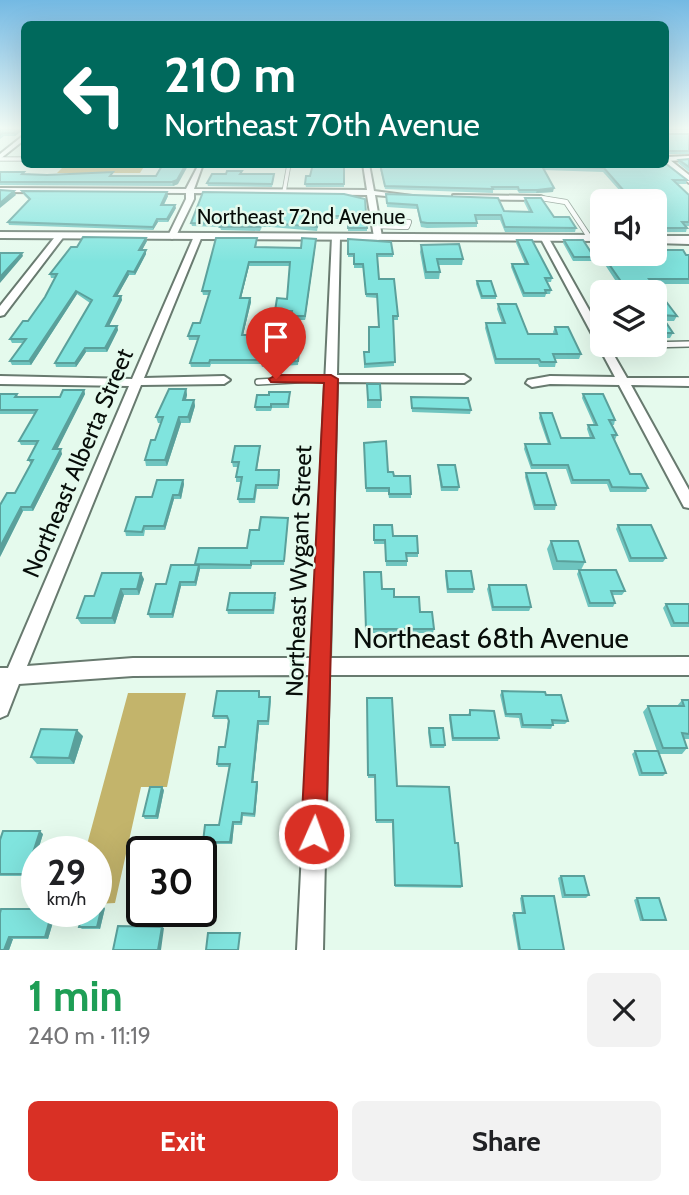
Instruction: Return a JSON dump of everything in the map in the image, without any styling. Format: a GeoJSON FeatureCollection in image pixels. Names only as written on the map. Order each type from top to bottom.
{"type":"FeatureCollection","features":[{"type":"Feature","properties":{"kind":"street"},"geometry":{"type":"LineString","coordinates":[[172,236],[190,199],[190,191],[197,173]]}},
{"type":"Feature","properties":{"kind":"street"},"geometry":{"type":"LineString","coordinates":[[368,173],[377,228]]}},
{"type":"Feature","properties":{"kind":"street"},"geometry":{"type":"LineString","coordinates":[[0,190],[371,193],[422,196]]}},
{"type":"Feature","properties":{"kind":"street"},"geometry":{"type":"LineString","coordinates":[[449,197],[541,198]]}},
{"type":"Feature","properties":{"kind":"street","name":"Northeast 72nd Avenue"},"geometry":{"type":"LineString","coordinates":[[0,235],[336,237],[377,228],[590,238]]}},
{"type":"Feature","properties":{"kind":"street"},"geometry":{"type":"LineString","coordinates":[[0,313],[61,235]]}},
{"type":"Feature","properties":{"kind":"street","name":"Northeast Alberta Street"},"geometry":{"type":"LineString","coordinates":[[0,708],[7,677],[198,236]]}},
{"type":"Feature","properties":{"kind":"street","name":"Northeast Wygant Street"},"geometry":{"type":"LineString","coordinates":[[310,950],[336,237]]}},
{"type":"Feature","properties":{"kind":"street"},"geometry":{"type":"LineString","coordinates":[[544,237],[590,321]]}},
{"type":"Feature","properties":{"kind":"street"},"geometry":{"type":"LineString","coordinates":[[667,239],[689,240]]}},
{"type":"Feature","properties":{"kind":"street"},"geometry":{"type":"LineString","coordinates":[[609,357],[689,503]]}},
{"type":"Feature","properties":{"kind":"street"},"geometry":{"type":"LineString","coordinates":[[331,379],[464,379]]}},
{"type":"Feature","properties":{"kind":"street"},"geometry":{"type":"LineString","coordinates":[[0,380],[136,383],[150,380],[223,380]]}},
{"type":"Feature","properties":{"kind":"street"},"geometry":{"type":"LineString","coordinates":[[532,383],[550,380],[689,382]]}},
{"type":"Feature","properties":{"kind":"street","name":"Northeast 68th Avenue"},"geometry":{"type":"LineString","coordinates":[[7,677],[132,667],[689,666]]}},
{"type":"Feature","properties":{"kind":"lane"},"geometry":{"type":"LineString","coordinates":[[284,192],[287,173]]}},
{"type":"Feature","properties":{"kind":"lane"},"geometry":{"type":"LineString","coordinates":[[541,198],[566,202],[590,231]]}},
{"type":"Feature","properties":{"kind":"lane"},"geometry":{"type":"LineString","coordinates":[[409,222],[407,227],[377,228],[409,222]]}},
{"type":"Feature","properties":{"kind":"lane"},"geometry":{"type":"LineString","coordinates":[[667,344],[689,344]]}},
{"type":"Feature","properties":{"kind":"lane"},"geometry":{"type":"LineString","coordinates":[[258,382],[276,379],[331,379]]}},
{"type":"Feature","properties":{"kind":"shaded area"},"geometry":{"type":"Polygon","coordinates":[[[128,693],[186,693],[167,787],[141,787],[130,836],[126,836],[126,854],[115,903],[112,903],[112,836],[89,836],[128,693]]]}},
{"type":"Feature","properties":{"kind":"building"},"geometry":{"type":"Polygon","coordinates":[[[0,173],[156,176],[158,173],[181,173],[172,182],[0,182],[0,173]]]}},
{"type":"Feature","properties":{"kind":"building"},"geometry":{"type":"Polygon","coordinates":[[[311,173],[344,173],[344,184],[305,184],[306,176],[311,173]]]}},
{"type":"Feature","properties":{"kind":"building"},"geometry":{"type":"Polygon","coordinates":[[[382,173],[546,173],[554,188],[519,190],[518,187],[492,187],[493,189],[385,186],[382,173]]]}},
{"type":"Feature","properties":{"kind":"building"},"geometry":{"type":"Polygon","coordinates":[[[609,173],[678,173],[687,180],[673,180],[689,195],[689,222],[682,222],[687,228],[667,228],[667,189],[622,189],[609,173]]]}},
{"type":"Feature","properties":{"kind":"building"},"geometry":{"type":"Polygon","coordinates":[[[212,174],[274,174],[272,184],[207,183],[212,174]]]}},
{"type":"Feature","properties":{"kind":"building"},"geometry":{"type":"Polygon","coordinates":[[[0,190],[14,191],[0,203],[0,190]]]}},
{"type":"Feature","properties":{"kind":"building"},"geometry":{"type":"Polygon","coordinates":[[[22,191],[167,192],[161,205],[175,205],[167,219],[157,219],[153,227],[8,222],[30,199],[22,191]]]}},
{"type":"Feature","properties":{"kind":"building"},"geometry":{"type":"Polygon","coordinates":[[[203,192],[344,194],[365,199],[367,228],[348,228],[348,216],[323,216],[323,222],[318,222],[317,227],[261,223],[260,227],[220,227],[222,224],[191,223],[203,192]]]}},
{"type":"Feature","properties":{"kind":"building"},"geometry":{"type":"Polygon","coordinates":[[[386,194],[498,198],[504,211],[532,212],[525,198],[541,198],[554,217],[569,217],[576,228],[505,227],[501,215],[475,215],[477,223],[421,222],[417,205],[387,203],[386,194]]]}},
{"type":"Feature","properties":{"kind":"building"},"geometry":{"type":"Polygon","coordinates":[[[83,237],[146,238],[139,250],[146,250],[134,272],[128,271],[114,296],[121,296],[106,326],[117,326],[105,348],[85,348],[75,363],[55,363],[92,300],[76,291],[29,361],[10,361],[26,339],[10,339],[23,321],[28,321],[45,297],[57,274],[50,274],[71,247],[77,247],[83,237]]]}},
{"type":"Feature","properties":{"kind":"building"},"geometry":{"type":"Polygon","coordinates":[[[216,238],[257,238],[255,247],[301,248],[302,238],[316,239],[305,316],[291,316],[292,311],[275,311],[277,298],[287,299],[290,262],[249,262],[240,298],[250,298],[242,335],[280,335],[279,342],[300,342],[298,361],[261,363],[262,360],[210,360],[209,363],[190,363],[199,336],[188,336],[193,323],[200,323],[210,291],[202,291],[216,238]]]}},
{"type":"Feature","properties":{"kind":"building"},"geometry":{"type":"Polygon","coordinates":[[[348,239],[391,242],[393,254],[377,254],[379,279],[394,279],[398,316],[393,316],[395,362],[365,364],[364,352],[369,352],[369,327],[379,327],[377,294],[366,294],[363,264],[354,264],[354,254],[348,254],[348,239]]]}},
{"type":"Feature","properties":{"kind":"building"},"geometry":{"type":"Polygon","coordinates":[[[517,240],[532,240],[552,278],[545,278],[551,290],[545,290],[546,293],[524,293],[512,264],[528,264],[517,240]]]}},
{"type":"Feature","properties":{"kind":"building"},"geometry":{"type":"Polygon","coordinates":[[[564,240],[583,240],[590,251],[590,257],[574,257],[564,240]]]}},
{"type":"Feature","properties":{"kind":"building"},"geometry":{"type":"Polygon","coordinates":[[[459,244],[463,259],[437,259],[440,272],[426,272],[421,245],[459,244]]]}},
{"type":"Feature","properties":{"kind":"building"},"geometry":{"type":"Polygon","coordinates":[[[667,250],[683,250],[689,255],[689,279],[620,280],[610,266],[667,266],[667,250]]]}},
{"type":"Feature","properties":{"kind":"building"},"geometry":{"type":"Polygon","coordinates":[[[0,253],[22,253],[0,277],[0,253]]]}},
{"type":"Feature","properties":{"kind":"building"},"geometry":{"type":"Polygon","coordinates":[[[477,281],[491,281],[496,296],[482,296],[477,281]]]}},
{"type":"Feature","properties":{"kind":"building"},"geometry":{"type":"Polygon","coordinates":[[[667,303],[677,316],[667,315],[667,303]]]}},
{"type":"Feature","properties":{"kind":"building"},"geometry":{"type":"Polygon","coordinates":[[[498,304],[516,304],[528,334],[557,334],[555,327],[568,327],[581,354],[553,354],[556,362],[541,362],[539,359],[496,359],[486,323],[505,323],[498,304]]]}},
{"type":"Feature","properties":{"kind":"building"},"geometry":{"type":"Polygon","coordinates":[[[367,384],[380,384],[381,400],[368,400],[367,384]]]}},
{"type":"Feature","properties":{"kind":"building"},"geometry":{"type":"Polygon","coordinates":[[[169,389],[186,389],[183,400],[194,400],[188,417],[179,417],[165,460],[145,460],[151,440],[155,440],[163,417],[156,417],[169,389]]]}},
{"type":"Feature","properties":{"kind":"building"},"geometry":{"type":"Polygon","coordinates":[[[63,390],[84,390],[53,449],[61,449],[31,507],[21,507],[0,547],[0,505],[7,493],[15,493],[33,460],[28,460],[38,441],[19,441],[37,410],[0,410],[0,394],[17,394],[15,397],[60,397],[63,390]]]}},
{"type":"Feature","properties":{"kind":"building"},"geometry":{"type":"Polygon","coordinates":[[[269,392],[290,392],[288,404],[255,407],[257,395],[269,395],[269,392]]]}},
{"type":"Feature","properties":{"kind":"building"},"geometry":{"type":"Polygon","coordinates":[[[583,394],[603,394],[615,420],[609,420],[617,435],[612,435],[630,474],[641,474],[648,488],[612,487],[609,480],[573,480],[568,465],[532,465],[525,444],[550,444],[540,413],[552,413],[561,438],[594,438],[588,425],[597,425],[583,394]]]}},
{"type":"Feature","properties":{"kind":"building"},"geometry":{"type":"Polygon","coordinates":[[[411,397],[468,398],[471,410],[412,408],[411,397]]]}},
{"type":"Feature","properties":{"kind":"building"},"geometry":{"type":"Polygon","coordinates":[[[386,441],[388,472],[393,472],[394,476],[410,476],[411,494],[389,494],[389,488],[366,488],[364,443],[386,441]]]}},
{"type":"Feature","properties":{"kind":"building"},"geometry":{"type":"Polygon","coordinates":[[[235,446],[260,446],[256,470],[279,470],[278,485],[256,485],[254,499],[238,499],[242,477],[236,477],[239,462],[232,462],[235,446]]]}},
{"type":"Feature","properties":{"kind":"building"},"geometry":{"type":"Polygon","coordinates":[[[438,465],[455,465],[459,487],[442,487],[438,465]]]}},
{"type":"Feature","properties":{"kind":"building"},"geometry":{"type":"Polygon","coordinates":[[[526,473],[546,473],[556,505],[535,505],[526,473]]]}},
{"type":"Feature","properties":{"kind":"building"},"geometry":{"type":"Polygon","coordinates":[[[157,480],[183,480],[179,495],[173,495],[164,526],[144,526],[142,532],[125,531],[136,497],[152,497],[157,480]]]}},
{"type":"Feature","properties":{"kind":"building"},"geometry":{"type":"Polygon","coordinates":[[[261,517],[288,518],[284,561],[251,561],[251,565],[195,564],[199,548],[247,548],[250,530],[259,530],[261,517]]]}},
{"type":"Feature","properties":{"kind":"building"},"geometry":{"type":"Polygon","coordinates":[[[374,525],[392,525],[393,536],[417,536],[418,553],[406,553],[407,561],[386,561],[385,540],[374,540],[374,525]]]}},
{"type":"Feature","properties":{"kind":"building"},"geometry":{"type":"Polygon","coordinates":[[[618,525],[651,525],[666,558],[631,558],[618,525]]]}},
{"type":"Feature","properties":{"kind":"building"},"geometry":{"type":"Polygon","coordinates":[[[551,541],[578,541],[585,562],[557,561],[551,541]]]}},
{"type":"Feature","properties":{"kind":"building"},"geometry":{"type":"Polygon","coordinates":[[[171,565],[199,565],[195,582],[180,582],[172,614],[148,614],[156,584],[166,584],[171,565]]]}},
{"type":"Feature","properties":{"kind":"building"},"geometry":{"type":"Polygon","coordinates":[[[579,570],[616,570],[625,591],[611,591],[615,603],[590,603],[579,570]]]}},
{"type":"Feature","properties":{"kind":"building"},"geometry":{"type":"Polygon","coordinates":[[[446,571],[471,571],[474,589],[448,589],[446,571]]]}},
{"type":"Feature","properties":{"kind":"building"},"geometry":{"type":"Polygon","coordinates":[[[364,572],[381,572],[382,589],[394,589],[394,597],[419,597],[420,612],[432,612],[434,629],[366,629],[364,572]]]}},
{"type":"Feature","properties":{"kind":"building"},"geometry":{"type":"Polygon","coordinates":[[[102,573],[141,573],[137,589],[121,589],[112,618],[77,618],[85,596],[94,596],[102,573]]]}},
{"type":"Feature","properties":{"kind":"building"},"geometry":{"type":"Polygon","coordinates":[[[489,585],[526,585],[531,607],[493,607],[489,585]]]}},
{"type":"Feature","properties":{"kind":"building"},"geometry":{"type":"Polygon","coordinates":[[[230,593],[275,593],[273,610],[227,610],[230,593]]]}},
{"type":"Feature","properties":{"kind":"building"},"geometry":{"type":"Polygon","coordinates":[[[666,604],[689,604],[689,623],[674,623],[666,604]]]}},
{"type":"Feature","properties":{"kind":"building"},"geometry":{"type":"Polygon","coordinates":[[[217,691],[259,691],[259,697],[270,697],[268,721],[258,721],[252,782],[257,782],[254,814],[242,813],[241,822],[233,822],[230,842],[217,842],[217,836],[204,836],[205,825],[219,825],[230,764],[217,764],[219,747],[225,747],[229,721],[227,716],[213,716],[217,691]]]}},
{"type":"Feature","properties":{"kind":"building"},"geometry":{"type":"Polygon","coordinates":[[[502,691],[561,695],[568,721],[552,720],[553,725],[523,725],[521,714],[506,714],[502,691]]]}},
{"type":"Feature","properties":{"kind":"building"},"geometry":{"type":"Polygon","coordinates":[[[367,698],[392,698],[397,786],[449,787],[462,886],[395,885],[393,820],[376,820],[375,775],[368,775],[367,698]]]}},
{"type":"Feature","properties":{"kind":"building"},"geometry":{"type":"Polygon","coordinates":[[[682,700],[689,700],[689,734],[682,733],[687,748],[663,748],[648,706],[684,706],[682,700]]]}},
{"type":"Feature","properties":{"kind":"building"},"geometry":{"type":"Polygon","coordinates":[[[470,710],[494,711],[499,738],[453,738],[450,715],[470,715],[470,710]]]}},
{"type":"Feature","properties":{"kind":"building"},"geometry":{"type":"Polygon","coordinates":[[[429,728],[443,728],[445,745],[431,745],[429,728]]]}},
{"type":"Feature","properties":{"kind":"building"},"geometry":{"type":"Polygon","coordinates":[[[41,729],[77,730],[69,758],[31,757],[41,729]]]}},
{"type":"Feature","properties":{"kind":"building"},"geometry":{"type":"Polygon","coordinates":[[[635,751],[658,751],[666,773],[642,773],[635,751]]]}},
{"type":"Feature","properties":{"kind":"building"},"geometry":{"type":"Polygon","coordinates":[[[150,787],[162,787],[156,816],[143,816],[150,787]]]}},
{"type":"Feature","properties":{"kind":"building"},"geometry":{"type":"Polygon","coordinates":[[[3,831],[40,831],[38,836],[21,836],[21,874],[0,874],[0,840],[3,831]]]}},
{"type":"Feature","properties":{"kind":"building"},"geometry":{"type":"Polygon","coordinates":[[[561,876],[584,876],[589,895],[565,895],[561,876]]]}},
{"type":"Feature","properties":{"kind":"building"},"geometry":{"type":"Polygon","coordinates":[[[522,896],[554,896],[564,950],[520,950],[514,913],[525,913],[522,896]]]}},
{"type":"Feature","properties":{"kind":"building"},"geometry":{"type":"Polygon","coordinates":[[[637,898],[659,898],[666,920],[643,920],[637,898]]]}},
{"type":"Feature","properties":{"kind":"building"},"geometry":{"type":"Polygon","coordinates":[[[1,909],[21,909],[21,927],[48,927],[45,937],[9,937],[4,950],[0,950],[1,909]]]}},
{"type":"Feature","properties":{"kind":"building"},"geometry":{"type":"Polygon","coordinates":[[[118,926],[162,927],[158,950],[113,950],[118,926]]]}},
{"type":"Feature","properties":{"kind":"building"},"geometry":{"type":"Polygon","coordinates":[[[208,933],[240,933],[238,950],[206,950],[208,933]]]}},
{"type":"Feature","properties":{"kind":"route"},"geometry":{"type":"LineString","coordinates":[[276,379],[331,379],[314,834]]}}]}
